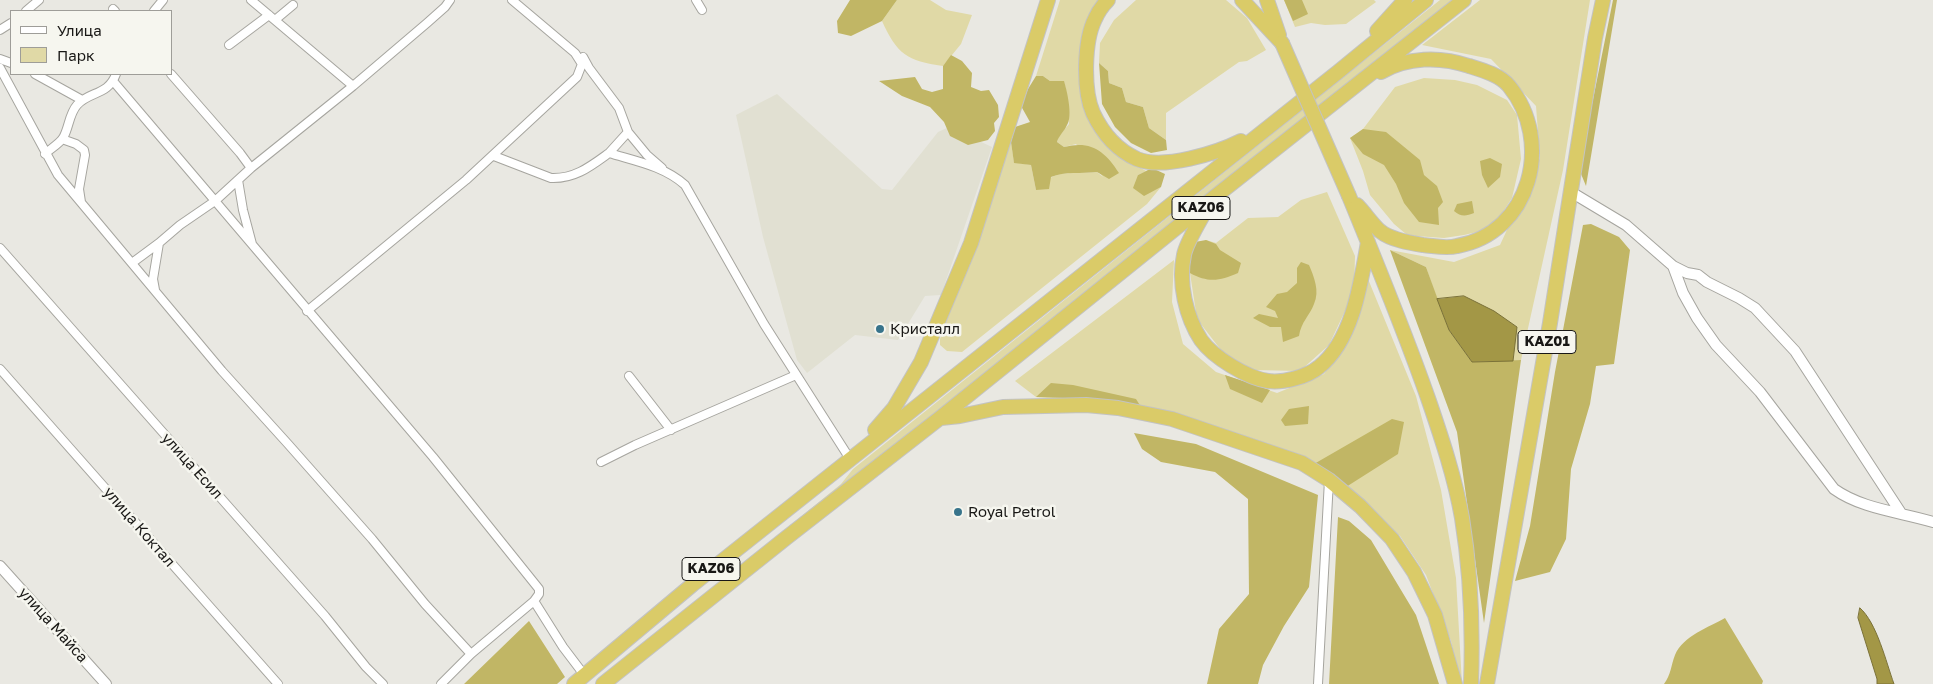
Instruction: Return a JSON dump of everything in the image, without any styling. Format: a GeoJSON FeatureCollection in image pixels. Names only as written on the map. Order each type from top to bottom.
{"type":"FeatureCollection","features":[{"type":"Feature","properties":{"kind":"highway"},"geometry":{"type":"LineString","coordinates":[[850,458],[894,408],[921,362],[971,242],[1048,0]]}},
{"type":"Feature","properties":{"kind":"highway"},"geometry":{"type":"LineString","coordinates":[[1108,0],[1095,19],[1088,42],[1087,92],[1093,112],[1111,142],[1138,160],[1167,163],[1226,148],[1268,127]]}},
{"type":"Feature","properties":{"kind":"highway"},"geometry":{"type":"LineString","coordinates":[[1242,0],[1282,43]]}},
{"type":"Feature","properties":{"kind":"highway"},"geometry":{"type":"LineString","coordinates":[[1338,72],[1405,0]]}},
{"type":"Feature","properties":{"kind":"highway","name":"KАZ06"},"geometry":{"type":"LineString","coordinates":[[580,680],[692,585],[850,458],[1338,72],[1426,0]]}},
{"type":"Feature","properties":{"kind":"highway","name":"KАZ06"},"geometry":{"type":"LineString","coordinates":[[603,684],[1464,0]]}},
{"type":"Feature","properties":{"kind":"highway","name":"KАZ01"},"geometry":{"type":"LineString","coordinates":[[1487,684],[1550,323],[1595,38],[1603,0]]}},
{"type":"Feature","properties":{"kind":"highway"},"geometry":{"type":"LineString","coordinates":[[1267,3],[1282,43],[1349,196],[1406,334],[1446,451],[1462,517],[1470,577],[1472,684]]}},
{"type":"Feature","properties":{"kind":"highway"},"geometry":{"type":"LineString","coordinates":[[1349,196],[1381,231],[1394,238],[1416,244],[1444,248],[1459,246],[1479,239],[1502,225],[1520,204],[1533,162],[1531,136],[1523,110],[1508,85],[1487,72],[1452,60],[1418,60],[1391,66],[1350,90]]}},
{"type":"Feature","properties":{"kind":"highway"},"geometry":{"type":"LineString","coordinates":[[1212,199],[1184,254],[1182,276],[1191,319],[1202,341],[1219,358],[1250,375],[1269,381],[1287,380],[1304,376],[1318,368],[1332,354],[1344,334],[1361,286],[1368,241]]}},
{"type":"Feature","properties":{"kind":"highway"},"geometry":{"type":"LineString","coordinates":[[940,418],[1004,407],[1086,405],[1118,408],[1172,419],[1302,463],[1329,480],[1360,506],[1392,539],[1414,572],[1435,615],[1455,684]]}},
{"type":"Feature","properties":{"kind":"highway"},"geometry":{"type":"LineString","coordinates":[[763,528],[775,547]]}},
{"type":"Feature","properties":{"kind":"street"},"geometry":{"type":"LineString","coordinates":[[27,10],[40,0]]}},
{"type":"Feature","properties":{"kind":"street"},"geometry":{"type":"LineString","coordinates":[[155,10],[163,0]]}},
{"type":"Feature","properties":{"kind":"street"},"geometry":{"type":"LineString","coordinates":[[251,0],[353,86]]}},
{"type":"Feature","properties":{"kind":"street"},"geometry":{"type":"LineString","coordinates":[[132,263],[180,225],[215,201],[251,168],[431,20],[450,0]]}},
{"type":"Feature","properties":{"kind":"street"},"geometry":{"type":"LineString","coordinates":[[512,0],[575,53],[582,64],[577,77]]}},
{"type":"Feature","properties":{"kind":"street"},"geometry":{"type":"LineString","coordinates":[[696,0],[702,10]]}},
{"type":"Feature","properties":{"kind":"street"},"geometry":{"type":"LineString","coordinates":[[229,45],[293,5]]}},
{"type":"Feature","properties":{"kind":"street"},"geometry":{"type":"LineString","coordinates":[[575,53],[583,57],[619,108],[628,132],[647,155],[665,171]]}},
{"type":"Feature","properties":{"kind":"street"},"geometry":{"type":"LineString","coordinates":[[0,68],[58,175],[222,371],[288,444],[470,654]]}},
{"type":"Feature","properties":{"kind":"street"},"geometry":{"type":"LineString","coordinates":[[307,311],[494,156],[577,77],[589,68]]}},
{"type":"Feature","properties":{"kind":"street"},"geometry":{"type":"LineString","coordinates":[[37,75],[82,100]]}},
{"type":"Feature","properties":{"kind":"street"},"geometry":{"type":"LineString","coordinates":[[172,75],[251,168]]}},
{"type":"Feature","properties":{"kind":"street"},"geometry":{"type":"LineString","coordinates":[[45,154],[62,139],[75,106],[82,100],[104,90],[115,77],[252,246],[433,457],[540,589],[534,601],[470,654],[441,684]]}},
{"type":"Feature","properties":{"kind":"street"},"geometry":{"type":"LineString","coordinates":[[494,156],[550,178],[572,176],[609,153],[628,132]]}},
{"type":"Feature","properties":{"kind":"street"},"geometry":{"type":"LineString","coordinates":[[62,139],[76,144],[84,150],[85,155],[79,189],[80,202]]}},
{"type":"Feature","properties":{"kind":"street"},"geometry":{"type":"LineString","coordinates":[[609,153],[665,171],[676,176],[685,185],[764,324],[850,458]]}},
{"type":"Feature","properties":{"kind":"street"},"geometry":{"type":"LineString","coordinates":[[238,180],[252,246]]}},
{"type":"Feature","properties":{"kind":"street"},"geometry":{"type":"LineString","coordinates":[[1570,192],[1626,226],[1673,266],[1698,275],[1707,282],[1755,308],[1795,351],[1901,513]]}},
{"type":"Feature","properties":{"kind":"street"},"geometry":{"type":"LineString","coordinates":[[156,292],[153,280],[159,243]]}},
{"type":"Feature","properties":{"kind":"street","name":"улица Есил"},"geometry":{"type":"LineString","coordinates":[[0,248],[235,514],[366,667],[384,684]]}},
{"type":"Feature","properties":{"kind":"street"},"geometry":{"type":"LineString","coordinates":[[1673,266],[1683,293],[1697,318],[1716,345],[1765,399],[1834,489],[1845,497],[1866,505],[1933,522]]}},
{"type":"Feature","properties":{"kind":"street","name":"улица Коктал"},"geometry":{"type":"LineString","coordinates":[[0,370],[278,684]]}},
{"type":"Feature","properties":{"kind":"street"},"geometry":{"type":"LineString","coordinates":[[629,376],[671,430]]}},
{"type":"Feature","properties":{"kind":"street"},"geometry":{"type":"LineString","coordinates":[[601,462],[796,376]]}},
{"type":"Feature","properties":{"kind":"street"},"geometry":{"type":"LineString","coordinates":[[1318,684],[1329,480]]}},
{"type":"Feature","properties":{"kind":"street","name":"улица Майса"},"geometry":{"type":"LineString","coordinates":[[0,566],[106,684]]}},
{"type":"Feature","properties":{"kind":"street"},"geometry":{"type":"LineString","coordinates":[[534,601],[563,647],[580,680]]}},
{"type":"Feature","properties":{"kind":"shaded area"},"geometry":{"type":"Polygon","coordinates":[[[850,0],[897,0],[882,21],[851,36],[838,33],[837,21],[850,0]]]}},
{"type":"Feature","properties":{"kind":"shaded area"},"geometry":{"type":"Polygon","coordinates":[[[1284,0],[1302,0],[1308,14],[1293,21],[1284,0]]]}},
{"type":"Feature","properties":{"kind":"shaded area"},"geometry":{"type":"Polygon","coordinates":[[[1613,0],[1617,0],[1586,186],[1579,169],[1613,0]]]}},
{"type":"Feature","properties":{"kind":"shaded area"},"geometry":{"type":"Polygon","coordinates":[[[951,55],[962,61],[972,73],[971,87],[981,91],[989,90],[998,105],[999,117],[994,123],[995,131],[988,140],[968,145],[950,136],[944,122],[930,107],[902,96],[879,81],[915,77],[922,89],[932,92],[943,89],[943,66],[951,55]]]}},
{"type":"Feature","properties":{"kind":"shaded area"},"geometry":{"type":"Polygon","coordinates":[[[1099,63],[1108,71],[1109,83],[1122,88],[1126,102],[1143,107],[1149,128],[1166,140],[1167,150],[1151,153],[1131,143],[1115,127],[1102,104],[1099,63]]]}},
{"type":"Feature","properties":{"kind":"shaded area"},"geometry":{"type":"Polygon","coordinates":[[[1036,76],[1043,76],[1050,81],[1064,81],[1069,103],[1069,121],[1057,142],[1064,147],[1082,145],[1096,149],[1103,153],[1119,173],[1109,179],[1097,172],[1062,174],[1051,177],[1049,189],[1036,190],[1031,165],[1014,163],[1011,142],[1015,127],[1030,122],[1021,106],[1036,76]]]}},
{"type":"Feature","properties":{"kind":"shaded area"},"geometry":{"type":"Polygon","coordinates":[[[777,94],[882,189],[892,190],[938,132],[949,127],[992,147],[941,295],[925,296],[898,340],[855,335],[807,373],[797,360],[763,237],[736,115],[777,94]]]}},
{"type":"Feature","properties":{"kind":"shaded area"},"geometry":{"type":"Polygon","coordinates":[[[1363,129],[1386,132],[1420,160],[1424,175],[1437,186],[1443,202],[1438,208],[1439,225],[1419,222],[1404,203],[1396,184],[1384,165],[1363,154],[1350,138],[1363,129]]]}},
{"type":"Feature","properties":{"kind":"shaded area"},"geometry":{"type":"Polygon","coordinates":[[[1490,158],[1502,164],[1500,177],[1488,188],[1482,175],[1480,161],[1490,158]]]}},
{"type":"Feature","properties":{"kind":"shaded area"},"geometry":{"type":"Polygon","coordinates":[[[1152,168],[1165,174],[1161,187],[1144,196],[1133,188],[1138,175],[1152,168]]]}},
{"type":"Feature","properties":{"kind":"shaded area"},"geometry":{"type":"Polygon","coordinates":[[[1472,201],[1474,213],[1464,215],[1454,211],[1457,204],[1472,201]]]}},
{"type":"Feature","properties":{"kind":"shaded area"},"geometry":{"type":"Polygon","coordinates":[[[1591,224],[1619,237],[1630,250],[1614,364],[1596,366],[1590,404],[1571,469],[1566,539],[1550,572],[1515,581],[1530,526],[1555,372],[1583,225],[1591,224]]]}},
{"type":"Feature","properties":{"kind":"shaded area"},"geometry":{"type":"Polygon","coordinates":[[[1206,240],[1216,244],[1220,250],[1241,263],[1238,273],[1225,278],[1208,280],[1190,273],[1190,254],[1195,242],[1206,240]]]}},
{"type":"Feature","properties":{"kind":"shaded area"},"geometry":{"type":"Polygon","coordinates":[[[1390,250],[1426,267],[1449,330],[1472,362],[1521,360],[1484,623],[1457,432],[1390,250]]]}},
{"type":"Feature","properties":{"kind":"shaded area"},"geometry":{"type":"Polygon","coordinates":[[[1301,262],[1309,265],[1316,284],[1316,299],[1299,336],[1283,342],[1281,327],[1270,327],[1253,318],[1259,314],[1278,318],[1275,311],[1266,307],[1277,294],[1287,292],[1297,283],[1297,268],[1301,262]]]}},
{"type":"Feature","properties":{"kind":"shaded area"},"geometry":{"type":"Polygon","coordinates":[[[1464,296],[1494,311],[1517,327],[1513,361],[1472,362],[1449,330],[1437,299],[1464,296]]]}},
{"type":"Feature","properties":{"kind":"shaded area"},"geometry":{"type":"Polygon","coordinates":[[[1225,375],[1270,390],[1262,403],[1230,389],[1225,375]]]}},
{"type":"Feature","properties":{"kind":"shaded area"},"geometry":{"type":"Polygon","coordinates":[[[1051,383],[1073,385],[1136,399],[1141,407],[1091,399],[1036,397],[1051,383]]]}},
{"type":"Feature","properties":{"kind":"shaded area"},"geometry":{"type":"Polygon","coordinates":[[[1309,406],[1308,424],[1285,426],[1281,420],[1289,409],[1309,406]]]}},
{"type":"Feature","properties":{"kind":"shaded area"},"geometry":{"type":"Polygon","coordinates":[[[1392,419],[1404,422],[1398,454],[1346,487],[1314,464],[1392,419]]]}},
{"type":"Feature","properties":{"kind":"shaded area"},"geometry":{"type":"Polygon","coordinates":[[[1134,433],[1196,444],[1318,495],[1309,587],[1284,626],[1263,665],[1258,684],[1207,684],[1219,629],[1249,594],[1248,499],[1215,472],[1161,462],[1142,449],[1134,433]]]}},
{"type":"Feature","properties":{"kind":"shaded area"},"geometry":{"type":"Polygon","coordinates":[[[1338,517],[1349,521],[1371,540],[1416,615],[1439,684],[1329,684],[1338,517]]]}},
{"type":"Feature","properties":{"kind":"shaded area"},"geometry":{"type":"Polygon","coordinates":[[[1860,608],[1876,633],[1894,684],[1877,684],[1858,618],[1860,608]]]}},
{"type":"Feature","properties":{"kind":"shaded area"},"geometry":{"type":"Polygon","coordinates":[[[1725,618],[1763,681],[1762,684],[1664,684],[1670,674],[1675,655],[1684,642],[1725,618]]]}},
{"type":"Feature","properties":{"kind":"shaded area"},"geometry":{"type":"Polygon","coordinates":[[[529,621],[565,677],[557,684],[464,684],[529,621]]]}},
{"type":"Feature","properties":{"kind":"green space"},"geometry":{"type":"Polygon","coordinates":[[[897,0],[930,0],[946,10],[972,15],[961,44],[943,66],[920,62],[912,58],[898,48],[893,41],[882,21],[897,0]]]}},
{"type":"Feature","properties":{"kind":"green space"},"geometry":{"type":"Polygon","coordinates":[[[1060,0],[1103,0],[1088,24],[1079,80],[1084,105],[1111,150],[1146,171],[1138,175],[1144,195],[1161,187],[1147,204],[962,352],[947,351],[940,345],[940,339],[1011,142],[1014,162],[1031,165],[1036,190],[1050,178],[1061,174],[1097,172],[1103,177],[1076,144],[1064,147],[1057,142],[1059,136],[1069,124],[1064,82],[1050,81],[1043,76],[1036,76],[1060,0]]]}},
{"type":"Feature","properties":{"kind":"green space"},"geometry":{"type":"Polygon","coordinates":[[[1136,0],[1226,0],[1247,18],[1266,50],[1247,61],[1239,62],[1166,113],[1166,140],[1149,128],[1143,107],[1126,102],[1122,88],[1109,83],[1108,71],[1099,63],[1100,43],[1114,20],[1136,0]]]}},
{"type":"Feature","properties":{"kind":"green space"},"geometry":{"type":"Polygon","coordinates":[[[1284,0],[1374,0],[1376,2],[1346,24],[1325,25],[1311,23],[1295,27],[1284,0]]]}},
{"type":"Feature","properties":{"kind":"green space"},"geometry":{"type":"Polygon","coordinates":[[[1440,0],[1455,0],[1256,156],[788,531],[788,527],[841,484],[853,469],[1440,0]]]}},
{"type":"Feature","properties":{"kind":"green space"},"geometry":{"type":"Polygon","coordinates":[[[1480,0],[1590,0],[1563,170],[1521,360],[1513,361],[1516,326],[1464,296],[1437,299],[1426,267],[1390,250],[1454,262],[1500,245],[1540,158],[1536,106],[1491,59],[1422,45],[1480,0]]]}},
{"type":"Feature","properties":{"kind":"green space"},"geometry":{"type":"Polygon","coordinates":[[[1424,78],[1455,80],[1477,85],[1507,100],[1517,115],[1521,159],[1512,198],[1499,218],[1481,231],[1444,238],[1406,234],[1394,224],[1370,195],[1350,138],[1363,129],[1395,87],[1424,78]]]}},
{"type":"Feature","properties":{"kind":"green space"},"geometry":{"type":"Polygon","coordinates":[[[1327,192],[1355,256],[1354,292],[1329,345],[1300,371],[1254,370],[1224,354],[1197,319],[1190,273],[1190,254],[1206,240],[1216,243],[1248,218],[1278,217],[1301,200],[1327,192]]]}},
{"type":"Feature","properties":{"kind":"green space"},"geometry":{"type":"Polygon","coordinates":[[[1174,260],[1172,302],[1183,344],[1216,372],[1277,393],[1324,374],[1356,322],[1368,279],[1416,396],[1441,490],[1456,578],[1462,684],[1460,684],[1451,641],[1426,575],[1400,536],[1335,477],[1314,464],[1254,439],[1158,409],[1091,399],[1036,397],[1015,381],[1174,260]]]}},
{"type":"Feature","properties":{"kind":"place","name":"Кристалл"},"geometry":{"type":"Point","coordinates":[880,329]}},
{"type":"Feature","properties":{"kind":"place","name":"Royal Petrol"},"geometry":{"type":"Point","coordinates":[958,512]}}]}
